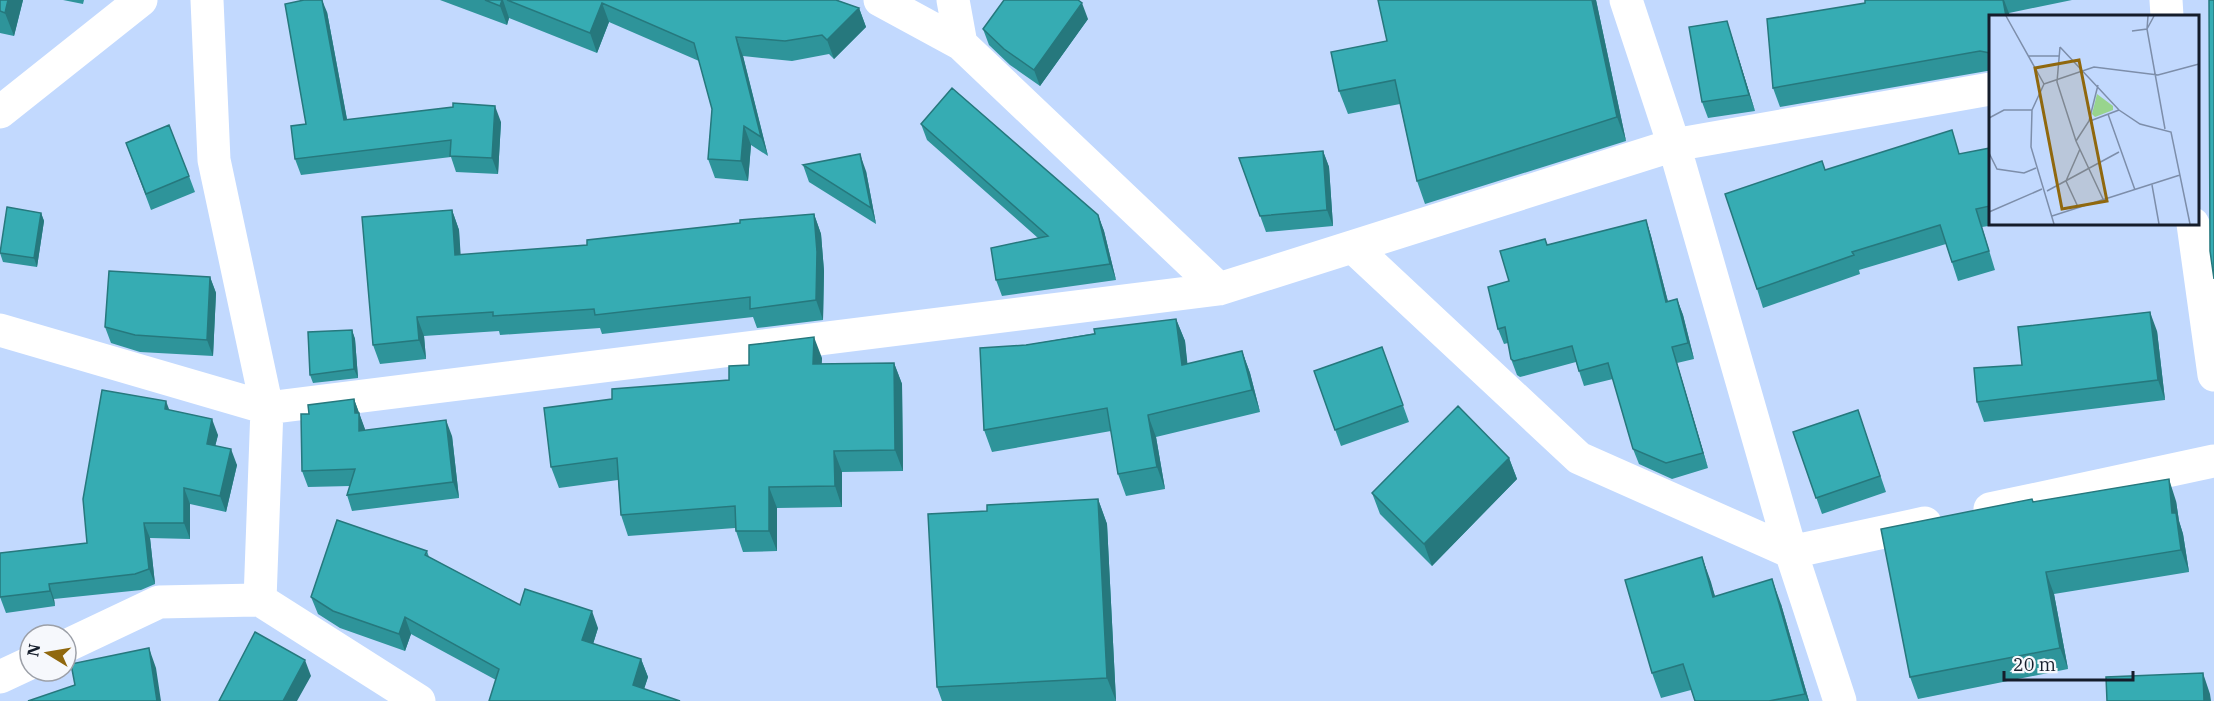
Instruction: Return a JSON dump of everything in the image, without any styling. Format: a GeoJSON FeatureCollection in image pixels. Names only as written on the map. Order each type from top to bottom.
{"type":"FeatureCollection","features":[{"type":"Feature","properties":{"kind":"street"},"geometry":{"type":"LineString","coordinates":[[0,112],[141,0]]}},
{"type":"Feature","properties":{"kind":"street"},"geometry":{"type":"LineString","coordinates":[[207,0],[214,160],[267,408],[260,600]]}},
{"type":"Feature","properties":{"kind":"street"},"geometry":{"type":"LineString","coordinates":[[880,0],[961,44],[1219,289]]}},
{"type":"Feature","properties":{"kind":"street"},"geometry":{"type":"LineString","coordinates":[[953,0],[961,44]]}},
{"type":"Feature","properties":{"kind":"street"},"geometry":{"type":"LineString","coordinates":[[1626,0],[1674,145],[1791,552],[1839,701]]}},
{"type":"Feature","properties":{"kind":"street"},"geometry":{"type":"LineString","coordinates":[[2166,0],[2167,15]]}},
{"type":"Feature","properties":{"kind":"street"},"geometry":{"type":"LineString","coordinates":[[0,330],[267,408],[1219,289],[1674,145],[1989,89]]}},
{"type":"Feature","properties":{"kind":"street"},"geometry":{"type":"LineString","coordinates":[[2193,225],[2214,375]]}},
{"type":"Feature","properties":{"kind":"street"},"geometry":{"type":"LineString","coordinates":[[1353,247],[1579,458],[1791,552],[2214,461]]}},
{"type":"Feature","properties":{"kind":"street"},"geometry":{"type":"LineString","coordinates":[[78,640],[159,602],[260,600],[419,701]]}},
{"type":"Feature","properties":{"kind":"street"},"geometry":{"type":"LineString","coordinates":[[0,676],[18,668]]}},
{"type":"Feature","properties":{"kind":"building"},"geometry":{"type":"Polygon","coordinates":[[[0,0],[8,0],[5,13],[0,11],[0,0]]]}},
{"type":"Feature","properties":{"kind":"building"},"geometry":{"type":"Polygon","coordinates":[[[304,0],[322,0],[344,120],[453,107],[453,103],[495,106],[492,158],[450,156],[451,140],[295,159],[291,126],[306,124],[285,4],[304,0]]]}},
{"type":"Feature","properties":{"kind":"building"},"geometry":{"type":"Polygon","coordinates":[[[485,0],[502,0],[500,6],[485,0]]]}},
{"type":"Feature","properties":{"kind":"building"},"geometry":{"type":"Polygon","coordinates":[[[507,0],[836,0],[859,8],[827,40],[822,35],[785,41],[736,37],[761,137],[744,126],[741,161],[708,159],[712,109],[694,43],[602,3],[590,33],[507,0]]]}},
{"type":"Feature","properties":{"kind":"building"},"geometry":{"type":"Polygon","coordinates":[[[1004,0],[1078,0],[1082,3],[1034,70],[1004,49],[983,29],[1004,0]]]}},
{"type":"Feature","properties":{"kind":"building"},"geometry":{"type":"Polygon","coordinates":[[[1378,0],[1592,0],[1617,117],[1417,181],[1395,80],[1339,91],[1331,52],[1387,41],[1378,0]]]}},
{"type":"Feature","properties":{"kind":"building"},"geometry":{"type":"Polygon","coordinates":[[[1865,0],[2003,0],[2006,15],[1989,15],[1989,53],[1980,51],[1773,88],[1767,19],[1865,3],[1865,0]]]}},
{"type":"Feature","properties":{"kind":"building"},"geometry":{"type":"Polygon","coordinates":[[[2209,0],[2214,0],[2214,279],[2210,251],[2209,0]]]}},
{"type":"Feature","properties":{"kind":"building"},"geometry":{"type":"Polygon","coordinates":[[[1727,21],[1749,95],[1702,102],[1689,27],[1727,21]]]}},
{"type":"Feature","properties":{"kind":"building"},"geometry":{"type":"Polygon","coordinates":[[[952,88],[1098,215],[1110,264],[996,280],[991,248],[1048,236],[921,124],[952,88]]]}},
{"type":"Feature","properties":{"kind":"building"},"geometry":{"type":"Polygon","coordinates":[[[169,125],[189,176],[146,194],[126,143],[169,125]]]}},
{"type":"Feature","properties":{"kind":"building"},"geometry":{"type":"Polygon","coordinates":[[[1952,130],[1959,154],[1989,148],[1989,206],[1976,209],[1989,251],[1952,262],[1940,225],[1852,252],[1854,255],[1757,289],[1725,194],[1822,161],[1825,170],[1952,130]]]}},
{"type":"Feature","properties":{"kind":"building"},"geometry":{"type":"Polygon","coordinates":[[[1323,151],[1327,210],[1260,216],[1239,158],[1323,151]]]}},
{"type":"Feature","properties":{"kind":"building"},"geometry":{"type":"Polygon","coordinates":[[[860,154],[871,208],[803,165],[860,154]]]}},
{"type":"Feature","properties":{"kind":"building"},"geometry":{"type":"Polygon","coordinates":[[[7,207],[41,213],[34,258],[0,253],[7,207]]]}},
{"type":"Feature","properties":{"kind":"building"},"geometry":{"type":"Polygon","coordinates":[[[452,210],[455,255],[587,245],[587,240],[740,223],[740,220],[814,214],[817,252],[816,300],[750,309],[750,297],[595,315],[594,309],[493,316],[493,312],[417,317],[419,340],[373,345],[362,217],[452,210]]]}},
{"type":"Feature","properties":{"kind":"building"},"geometry":{"type":"Polygon","coordinates":[[[1646,220],[1666,302],[1677,299],[1688,343],[1672,347],[1703,453],[1666,463],[1633,449],[1608,363],[1579,371],[1572,346],[1514,361],[1511,359],[1505,327],[1498,329],[1488,287],[1509,281],[1500,251],[1545,239],[1547,245],[1646,220]]]}},
{"type":"Feature","properties":{"kind":"building"},"geometry":{"type":"Polygon","coordinates":[[[109,271],[210,277],[207,340],[135,335],[105,327],[109,271]]]}},
{"type":"Feature","properties":{"kind":"building"},"geometry":{"type":"Polygon","coordinates":[[[2150,312],[2158,380],[1977,402],[1974,368],[2022,365],[2018,327],[2150,312]]]}},
{"type":"Feature","properties":{"kind":"building"},"geometry":{"type":"Polygon","coordinates":[[[1176,319],[1182,365],[1242,351],[1252,390],[1148,415],[1157,467],[1118,474],[1107,408],[984,430],[980,348],[1026,345],[1095,334],[1094,329],[1176,319]]]}},
{"type":"Feature","properties":{"kind":"building"},"geometry":{"type":"Polygon","coordinates":[[[352,330],[354,369],[310,375],[308,332],[352,330]]]}},
{"type":"Feature","properties":{"kind":"building"},"geometry":{"type":"Polygon","coordinates":[[[814,337],[813,364],[894,363],[895,450],[834,451],[835,486],[769,487],[769,531],[736,531],[735,506],[621,515],[617,458],[551,467],[544,408],[612,399],[612,389],[729,380],[729,366],[749,365],[749,345],[814,337]]]}},
{"type":"Feature","properties":{"kind":"building"},"geometry":{"type":"Polygon","coordinates":[[[1382,347],[1403,405],[1335,430],[1314,371],[1382,347]]]}},
{"type":"Feature","properties":{"kind":"building"},"geometry":{"type":"Polygon","coordinates":[[[102,390],[166,401],[165,409],[212,419],[207,444],[231,449],[220,496],[184,488],[184,523],[144,523],[149,569],[135,574],[49,584],[50,591],[0,597],[0,553],[87,543],[83,499],[102,390]]]}},
{"type":"Feature","properties":{"kind":"building"},"geometry":{"type":"Polygon","coordinates":[[[354,399],[355,413],[359,413],[359,431],[446,420],[453,482],[347,495],[355,469],[302,471],[301,414],[309,414],[308,405],[354,399]]]}},
{"type":"Feature","properties":{"kind":"building"},"geometry":{"type":"Polygon","coordinates":[[[1458,406],[1509,458],[1424,544],[1372,493],[1458,406]]]}},
{"type":"Feature","properties":{"kind":"building"},"geometry":{"type":"Polygon","coordinates":[[[1858,410],[1880,476],[1816,498],[1793,432],[1858,410]]]}},
{"type":"Feature","properties":{"kind":"building"},"geometry":{"type":"Polygon","coordinates":[[[2169,479],[2172,513],[2176,513],[2181,550],[2046,572],[2060,648],[1910,677],[1881,529],[2032,499],[2033,502],[2169,479]]]}},
{"type":"Feature","properties":{"kind":"building"},"geometry":{"type":"Polygon","coordinates":[[[1098,499],[1107,678],[937,687],[928,514],[987,511],[987,505],[1098,499]]]}},
{"type":"Feature","properties":{"kind":"building"},"geometry":{"type":"Polygon","coordinates":[[[337,520],[427,551],[425,555],[520,605],[525,589],[592,611],[582,640],[641,659],[633,685],[680,701],[489,701],[499,669],[405,617],[399,634],[333,611],[311,597],[337,520]]]}},
{"type":"Feature","properties":{"kind":"building"},"geometry":{"type":"Polygon","coordinates":[[[1702,557],[1713,597],[1772,579],[1805,694],[1769,701],[1695,701],[1683,664],[1652,673],[1625,580],[1702,557]]]}},
{"type":"Feature","properties":{"kind":"building"},"geometry":{"type":"Polygon","coordinates":[[[255,632],[305,660],[283,701],[219,701],[255,632]]]}},
{"type":"Feature","properties":{"kind":"building"},"geometry":{"type":"Polygon","coordinates":[[[149,648],[157,701],[28,701],[78,683],[78,663],[149,648]]]}},
{"type":"Feature","properties":{"kind":"building"},"geometry":{"type":"Polygon","coordinates":[[[2203,673],[2204,701],[2107,701],[2106,677],[2203,673]]]}}]}
